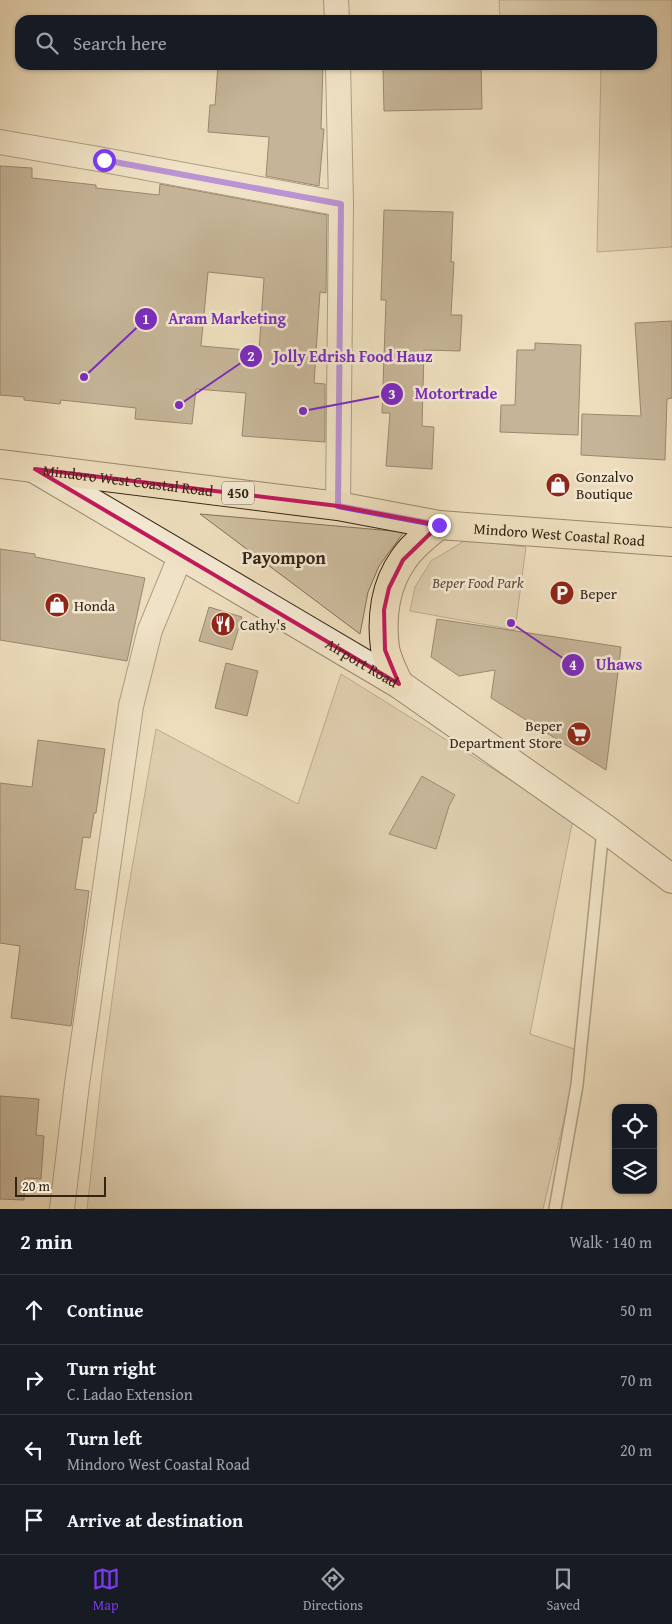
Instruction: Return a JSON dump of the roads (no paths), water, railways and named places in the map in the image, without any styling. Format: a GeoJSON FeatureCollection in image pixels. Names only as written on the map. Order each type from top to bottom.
{"type":"FeatureCollection","features":[{"type":"Feature","properties":{"kind":"main road","name":"Mindoro West Coastal Road"},"geometry":{"type":"LineString","coordinates":[[0,464],[338,506],[439,525],[672,542]]}},
{"type":"Feature","properties":{"kind":"main road"},"geometry":{"type":"LineString","coordinates":[[399,684],[385,650],[384,610],[389,588],[403,560],[425,536],[439,525]]}},
{"type":"Feature","properties":{"kind":"street"},"geometry":{"type":"LineString","coordinates":[[336,0],[337,15]]}},
{"type":"Feature","properties":{"kind":"street"},"geometry":{"type":"LineString","coordinates":[[338,70],[341,204],[338,506]]}},
{"type":"Feature","properties":{"kind":"street"},"geometry":{"type":"LineString","coordinates":[[0,142],[341,204]]}},
{"type":"Feature","properties":{"kind":"street","name":"Airport Road"},"geometry":{"type":"LineString","coordinates":[[35,469],[399,684],[603,827],[672,880]]}},
{"type":"Feature","properties":{"kind":"street"},"geometry":{"type":"LineString","coordinates":[[62,1209],[81,1055],[131,706],[150,630],[181,555]]}},
{"type":"Feature","properties":{"kind":"lane"},"geometry":{"type":"LineString","coordinates":[[555,1209],[577,1085],[603,827]]}},
{"type":"Feature","properties":{"kind":"place","name":"Aram Marketing"},"geometry":{"type":"Point","coordinates":[84,377]}},
{"type":"Feature","properties":{"kind":"place","name":"Jolly Edrish Food Hauz"},"geometry":{"type":"Point","coordinates":[179,405]}},
{"type":"Feature","properties":{"kind":"place","name":"Motortrade"},"geometry":{"type":"Point","coordinates":[303,411]}},
{"type":"Feature","properties":{"kind":"place","name":"Gonzalvo Boutique"},"geometry":{"type":"Point","coordinates":[558,485]}},
{"type":"Feature","properties":{"kind":"place","name":"Beper"},"geometry":{"type":"Point","coordinates":[562,593]}},
{"type":"Feature","properties":{"kind":"place","name":"Honda"},"geometry":{"type":"Point","coordinates":[57,605]}},
{"type":"Feature","properties":{"kind":"place","name":"Uhaws"},"geometry":{"type":"Point","coordinates":[511,623]}},
{"type":"Feature","properties":{"kind":"place","name":"Cathy's"},"geometry":{"type":"Point","coordinates":[223,624]}},
{"type":"Feature","properties":{"kind":"place","name":"Beper Department Store"},"geometry":{"type":"Point","coordinates":[579,734]}},
{"type":"Feature","properties":{"kind":"district","name":"Payompon"},"geometry":{"type":"Point","coordinates":[284,557]}},
{"type":"Feature","properties":{"kind":"park label","name":"Beper Food Park"},"geometry":{"type":"Point","coordinates":[478,582]}}]}
